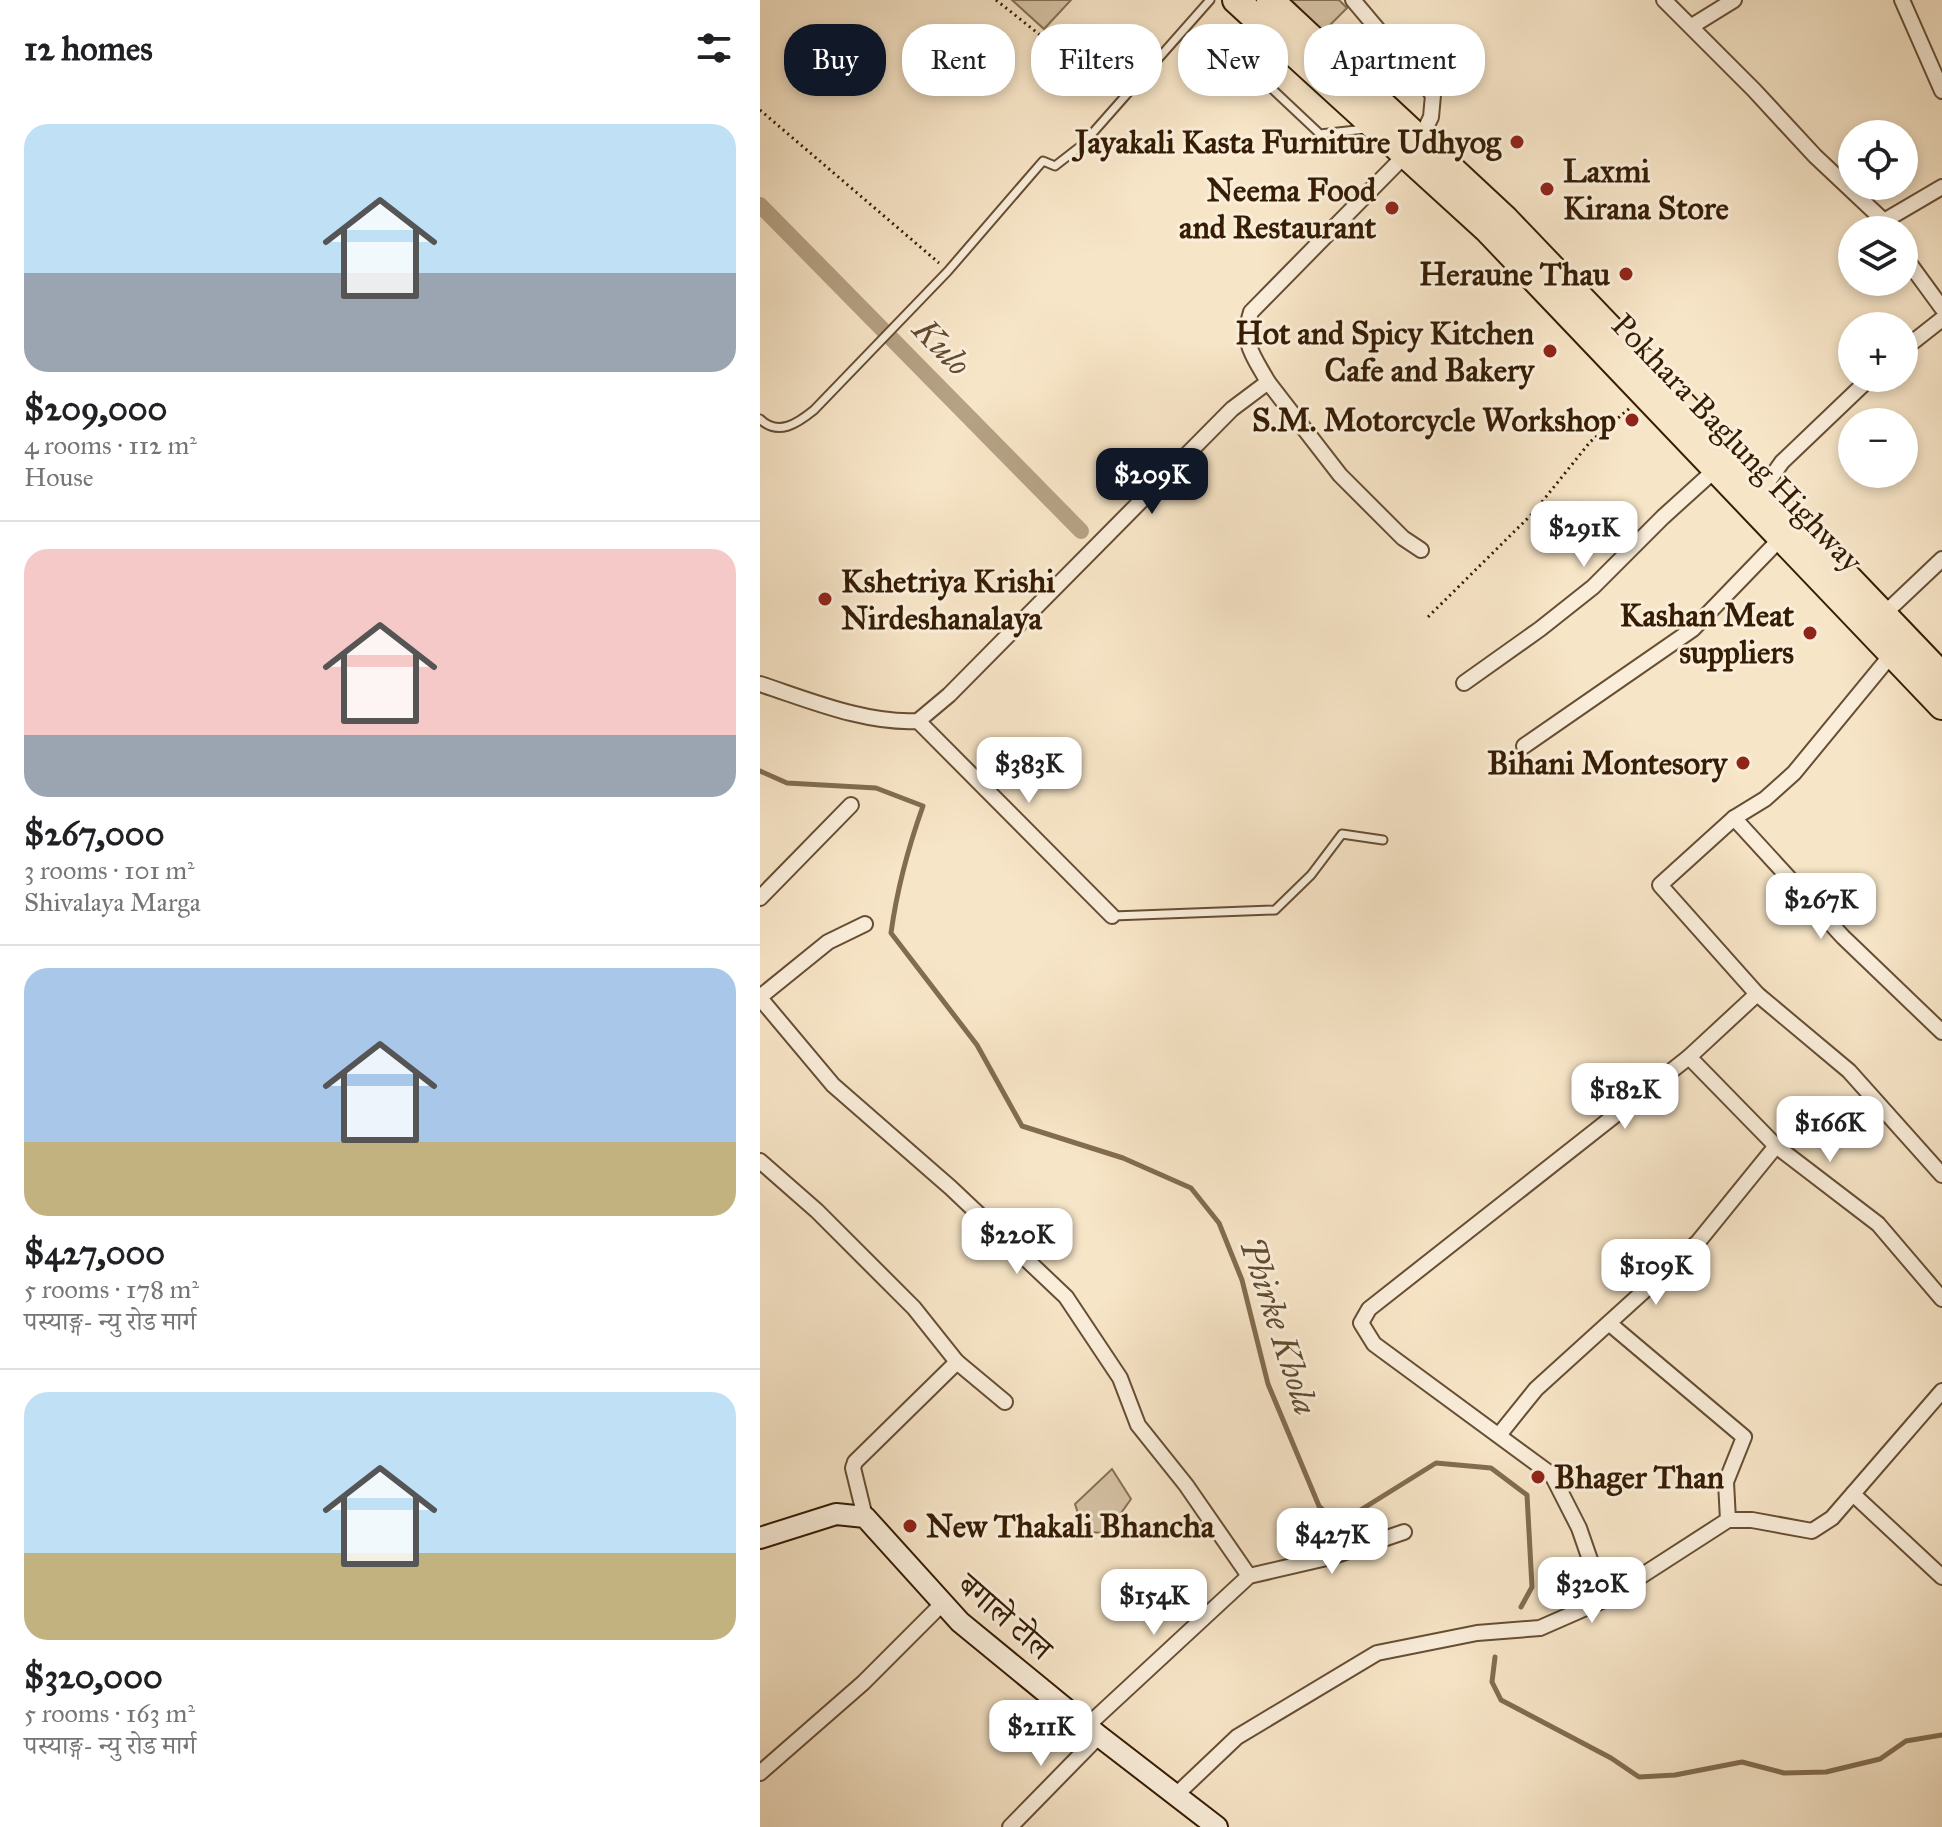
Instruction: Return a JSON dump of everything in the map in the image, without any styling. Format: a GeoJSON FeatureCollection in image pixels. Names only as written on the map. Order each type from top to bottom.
{"type":"FeatureCollection","features":[{"type":"Feature","properties":{"kind":"highway","name":"Pokhara Baglung Highway"},"geometry":{"type":"LineString","coordinates":[[1236,0],[1261,24]]}},
{"type":"Feature","properties":{"kind":"highway","name":"Pokhara Baglung Highway"},"geometry":{"type":"LineString","coordinates":[[1270,0],[1642,395],[1716,469],[1757,496],[1781,538],[1899,646],[1942,676]]}},
{"type":"Feature","properties":{"kind":"highway","name":"Pokhara Baglung Highway"},"geometry":{"type":"LineString","coordinates":[[1288,49],[1375,128],[1412,148],[1505,219],[1757,496],[1884,614],[1899,646],[1942,706]]}},
{"type":"Feature","properties":{"kind":"main road"},"geometry":{"type":"LineString","coordinates":[[760,1538],[836,1514],[865,1517]]}},
{"type":"Feature","properties":{"kind":"main road","name":"बगाले टोल"},"geometry":{"type":"LineString","coordinates":[[865,1517],[942,1604],[1093,1731],[1217,1827]]}},
{"type":"Feature","properties":{"kind":"street"},"geometry":{"type":"LineString","coordinates":[[1354,0],[1433,95],[1431,117],[1412,148],[1251,312],[1246,327],[1247,344],[1268,382],[1340,475],[1403,538],[1421,550]]}},
{"type":"Feature","properties":{"kind":"street"},"geometry":{"type":"LineString","coordinates":[[1664,0],[1877,216]]}},
{"type":"Feature","properties":{"kind":"street"},"geometry":{"type":"LineString","coordinates":[[1692,26],[1734,0]]}},
{"type":"Feature","properties":{"kind":"street"},"geometry":{"type":"LineString","coordinates":[[1902,0],[1942,91]]}},
{"type":"Feature","properties":{"kind":"street"},"geometry":{"type":"LineString","coordinates":[[1901,216],[1942,187]]}},
{"type":"Feature","properties":{"kind":"street"},"geometry":{"type":"LineString","coordinates":[[1918,275],[1942,308]]}},
{"type":"Feature","properties":{"kind":"street"},"geometry":{"type":"LineString","coordinates":[[1918,338],[1942,319]]}},
{"type":"Feature","properties":{"kind":"street"},"geometry":{"type":"LineString","coordinates":[[760,684],[837,708],[890,720],[918,721],[949,695],[1232,409],[1268,382]]}},
{"type":"Feature","properties":{"kind":"street"},"geometry":{"type":"LineString","coordinates":[[1757,496],[1782,462],[1855,392]]}},
{"type":"Feature","properties":{"kind":"street"},"geometry":{"type":"LineString","coordinates":[[1464,683],[1593,587],[1716,469]]}},
{"type":"Feature","properties":{"kind":"street"},"geometry":{"type":"LineString","coordinates":[[1524,746],[1693,629],[1781,538]]}},
{"type":"Feature","properties":{"kind":"street"},"geometry":{"type":"LineString","coordinates":[[1884,614],[1942,559]]}},
{"type":"Feature","properties":{"kind":"street"},"geometry":{"type":"LineString","coordinates":[[1899,646],[1794,773],[1765,799],[1734,818],[1660,885],[1757,994],[1849,1071],[1942,1175]]}},
{"type":"Feature","properties":{"kind":"street"},"geometry":{"type":"LineString","coordinates":[[918,721],[1112,916]]}},
{"type":"Feature","properties":{"kind":"street"},"geometry":{"type":"LineString","coordinates":[[760,898],[851,805]]}},
{"type":"Feature","properties":{"kind":"street"},"geometry":{"type":"LineString","coordinates":[[1734,818],[1843,937],[1942,1032]]}},
{"type":"Feature","properties":{"kind":"street"},"geometry":{"type":"LineString","coordinates":[[865,924],[828,942],[760,998],[833,1085],[951,1188],[1066,1297],[1120,1378],[1138,1425],[1186,1485],[1249,1576]]}},
{"type":"Feature","properties":{"kind":"street"},"geometry":{"type":"LineString","coordinates":[[1604,1600],[1579,1528],[1552,1475],[1374,1344],[1361,1323],[1369,1309],[1689,1057],[1757,994]]}},
{"type":"Feature","properties":{"kind":"street"},"geometry":{"type":"LineString","coordinates":[[1689,1057],[1776,1146],[1878,1224],[1942,1299]]}},
{"type":"Feature","properties":{"kind":"street"},"geometry":{"type":"LineString","coordinates":[[1499,1435],[1536,1389],[1698,1242],[1776,1146]]}},
{"type":"Feature","properties":{"kind":"street"},"geometry":{"type":"LineString","coordinates":[[760,1161],[817,1211],[914,1308],[957,1362],[1005,1402]]}},
{"type":"Feature","properties":{"kind":"street"},"geometry":{"type":"LineString","coordinates":[[1610,1324],[1744,1437],[1727,1475],[1728,1520]]}},
{"type":"Feature","properties":{"kind":"street"},"geometry":{"type":"LineString","coordinates":[[865,1517],[853,1468],[855,1462],[957,1362]]}},
{"type":"Feature","properties":{"kind":"street"},"geometry":{"type":"LineString","coordinates":[[1177,1794],[1237,1737],[1347,1668],[1377,1653],[1477,1633],[1540,1628],[1604,1600],[1728,1520],[1752,1520],[1812,1531],[1832,1518],[1942,1391]]}},
{"type":"Feature","properties":{"kind":"street"},"geometry":{"type":"LineString","coordinates":[[1853,1494],[1942,1577]]}},
{"type":"Feature","properties":{"kind":"street"},"geometry":{"type":"LineString","coordinates":[[1010,1827],[1093,1731],[1249,1576],[1331,1557],[1404,1532]]}},
{"type":"Feature","properties":{"kind":"street"},"geometry":{"type":"LineString","coordinates":[[760,1773],[863,1683],[942,1604]]}},
{"type":"Feature","properties":{"kind":"lane"},"geometry":{"type":"LineString","coordinates":[[760,419],[764,424],[781,428],[796,424],[814,410],[948,271],[1043,161],[1055,166],[1082,145],[1210,0]]}},
{"type":"Feature","properties":{"kind":"lane"},"geometry":{"type":"LineString","coordinates":[[1280,96],[1320,134],[1375,128]]}},
{"type":"Feature","properties":{"kind":"lane"},"geometry":{"type":"LineString","coordinates":[[1112,916],[1275,910],[1311,875],[1342,834],[1383,840]]}},
{"type":"Feature","properties":{"kind":"path"},"geometry":{"type":"LineString","coordinates":[[996,0],[1122,100]]}},
{"type":"Feature","properties":{"kind":"path"},"geometry":{"type":"LineString","coordinates":[[760,110],[948,271]]}},
{"type":"Feature","properties":{"kind":"path"},"geometry":{"type":"LineString","coordinates":[[1428,617],[1533,513],[1590,442],[1628,411],[1642,395]]}},
{"type":"Feature","properties":{"kind":"shaded area"},"geometry":{"type":"Polygon","coordinates":[[[1012,0],[1071,0],[1049,24],[1038,24],[1012,0]]]}},
{"type":"Feature","properties":{"kind":"shaded area"},"geometry":{"type":"Polygon","coordinates":[[[1291,0],[1339,0],[1347,8],[1331,24],[1315,24],[1291,0]]]}},
{"type":"Feature","properties":{"kind":"shaded area"},"geometry":{"type":"Polygon","coordinates":[[[1112,1469],[1131,1499],[1107,1533],[1084,1532],[1075,1504],[1112,1469]]]}},
{"type":"Feature","properties":{"kind":"waterway","name":"Kulo"},"geometry":{"type":"LineString","coordinates":[[760,205],[1081,531]]}},
{"type":"Feature","properties":{"kind":"waterway","name":"Phirke Khola"},"geometry":{"type":"LineString","coordinates":[[760,771],[787,783],[876,788],[923,806],[896,900],[891,933],[977,1045],[1022,1126],[1123,1158],[1191,1188],[1219,1223],[1242,1280],[1268,1384],[1319,1506],[1338,1524],[1436,1463],[1491,1468],[1527,1495],[1532,1587],[1521,1607]]}},
{"type":"Feature","properties":{"kind":"waterway","name":"Phirke Khola"},"geometry":{"type":"LineString","coordinates":[[1495,1657],[1492,1682],[1501,1700],[1611,1758],[1639,1777],[1675,1775],[1742,1762],[1784,1773],[1826,1772],[1880,1759],[1906,1741],[1942,1735]]}},
{"type":"Feature","properties":{"kind":"place","name":"Jayakali Kasta Furniture Udhyog"},"geometry":{"type":"Point","coordinates":[1517,142]}},
{"type":"Feature","properties":{"kind":"place","name":"Laxmi Kirana Store"},"geometry":{"type":"Point","coordinates":[1547,189]}},
{"type":"Feature","properties":{"kind":"place","name":"Neema Food and Restaurant"},"geometry":{"type":"Point","coordinates":[1392,208]}},
{"type":"Feature","properties":{"kind":"place","name":"Heraune Thau"},"geometry":{"type":"Point","coordinates":[1626,274]}},
{"type":"Feature","properties":{"kind":"place","name":"Hot and Spicy Kitchen Cafe and Bakery"},"geometry":{"type":"Point","coordinates":[1550,351]}},
{"type":"Feature","properties":{"kind":"place","name":"S.M. Motorcycle Workshop"},"geometry":{"type":"Point","coordinates":[1632,420]}},
{"type":"Feature","properties":{"kind":"place","name":"Kshetriya Krishi Nirdeshanalaya"},"geometry":{"type":"Point","coordinates":[825,599]}},
{"type":"Feature","properties":{"kind":"place","name":"Kashan Meat suppliers"},"geometry":{"type":"Point","coordinates":[1810,633]}},
{"type":"Feature","properties":{"kind":"place","name":"Bihani Montesory"},"geometry":{"type":"Point","coordinates":[1743,763]}},
{"type":"Feature","properties":{"kind":"place","name":"Bhager Than"},"geometry":{"type":"Point","coordinates":[1538,1477]}},
{"type":"Feature","properties":{"kind":"place","name":"New Thakali Bhancha"},"geometry":{"type":"Point","coordinates":[910,1526]}}]}
